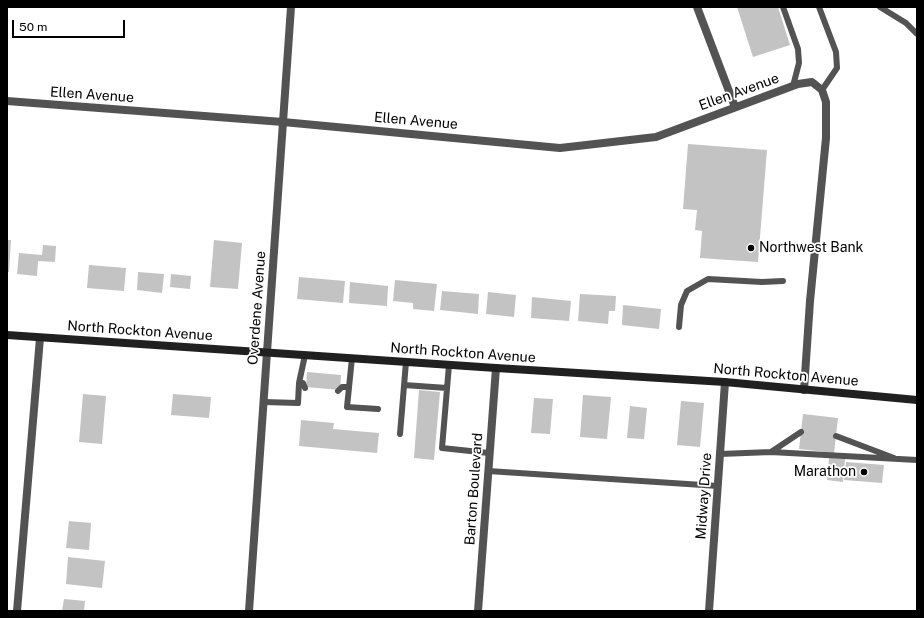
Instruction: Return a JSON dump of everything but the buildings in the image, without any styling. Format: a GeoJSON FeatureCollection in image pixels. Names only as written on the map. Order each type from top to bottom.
{"type":"FeatureCollection","features":[{"type":"Feature","properties":{"kind":"main road","name":"North Rockton Avenue"},"geometry":{"type":"LineString","coordinates":[[7,335],[725,382],[917,400]]}},
{"type":"Feature","properties":{"kind":"street","name":"Overdene Avenue"},"geometry":{"type":"LineString","coordinates":[[249,611],[291,7]]}},
{"type":"Feature","properties":{"kind":"street"},"geometry":{"type":"LineString","coordinates":[[698,7],[735,108]]}},
{"type":"Feature","properties":{"kind":"street","name":"Ellen Avenue"},"geometry":{"type":"LineString","coordinates":[[7,101],[283,122],[560,148],[656,137],[793,86],[812,82],[822,90]]}},
{"type":"Feature","properties":{"kind":"street"},"geometry":{"type":"LineString","coordinates":[[804,390],[810,301],[825,145],[826,102],[822,90]]}},
{"type":"Feature","properties":{"kind":"street"},"geometry":{"type":"LineString","coordinates":[[17,611],[40,338]]}},
{"type":"Feature","properties":{"kind":"street","name":"Barton Boulevard"},"geometry":{"type":"LineString","coordinates":[[478,611],[496,368]]}},
{"type":"Feature","properties":{"kind":"street","name":"Midway Drive"},"geometry":{"type":"LineString","coordinates":[[709,611],[725,382]]}},
{"type":"Feature","properties":{"kind":"lane"},"geometry":{"type":"LineString","coordinates":[[783,7],[798,49],[799,63],[793,86]]}},
{"type":"Feature","properties":{"kind":"lane"},"geometry":{"type":"LineString","coordinates":[[819,7],[836,52],[837,68],[822,90]]}},
{"type":"Feature","properties":{"kind":"lane"},"geometry":{"type":"LineString","coordinates":[[880,7],[906,23],[917,34]]}},
{"type":"Feature","properties":{"kind":"lane"},"geometry":{"type":"LineString","coordinates":[[679,327],[681,305],[688,291],[708,279],[762,282],[783,280]]}},
{"type":"Feature","properties":{"kind":"lane"},"geometry":{"type":"LineString","coordinates":[[264,402],[298,403],[303,383],[305,355]]}},
{"type":"Feature","properties":{"kind":"lane"},"geometry":{"type":"LineString","coordinates":[[352,358],[347,407],[378,409]]}},
{"type":"Feature","properties":{"kind":"lane"},"geometry":{"type":"LineString","coordinates":[[400,434],[406,362]]}},
{"type":"Feature","properties":{"kind":"lane"},"geometry":{"type":"LineString","coordinates":[[449,365],[442,448],[489,453]]}},
{"type":"Feature","properties":{"kind":"lane"},"geometry":{"type":"LineString","coordinates":[[404,385],[447,388]]}},
{"type":"Feature","properties":{"kind":"lane"},"geometry":{"type":"LineString","coordinates":[[340,386],[349,387]]}},
{"type":"Feature","properties":{"kind":"lane"},"geometry":{"type":"LineString","coordinates":[[771,452],[801,432]]}},
{"type":"Feature","properties":{"kind":"lane"},"geometry":{"type":"LineString","coordinates":[[836,436],[900,460]]}},
{"type":"Feature","properties":{"kind":"lane"},"geometry":{"type":"LineString","coordinates":[[720,454],[771,452],[917,460]]}},
{"type":"Feature","properties":{"kind":"lane"},"geometry":{"type":"LineString","coordinates":[[488,471],[718,486]]}},
{"type":"Feature","properties":{"kind":"place","name":"Northwest Bank"},"geometry":{"type":"Point","coordinates":[751,248]}},
{"type":"Feature","properties":{"kind":"place","name":"Marathon"},"geometry":{"type":"Point","coordinates":[864,472]}}]}
